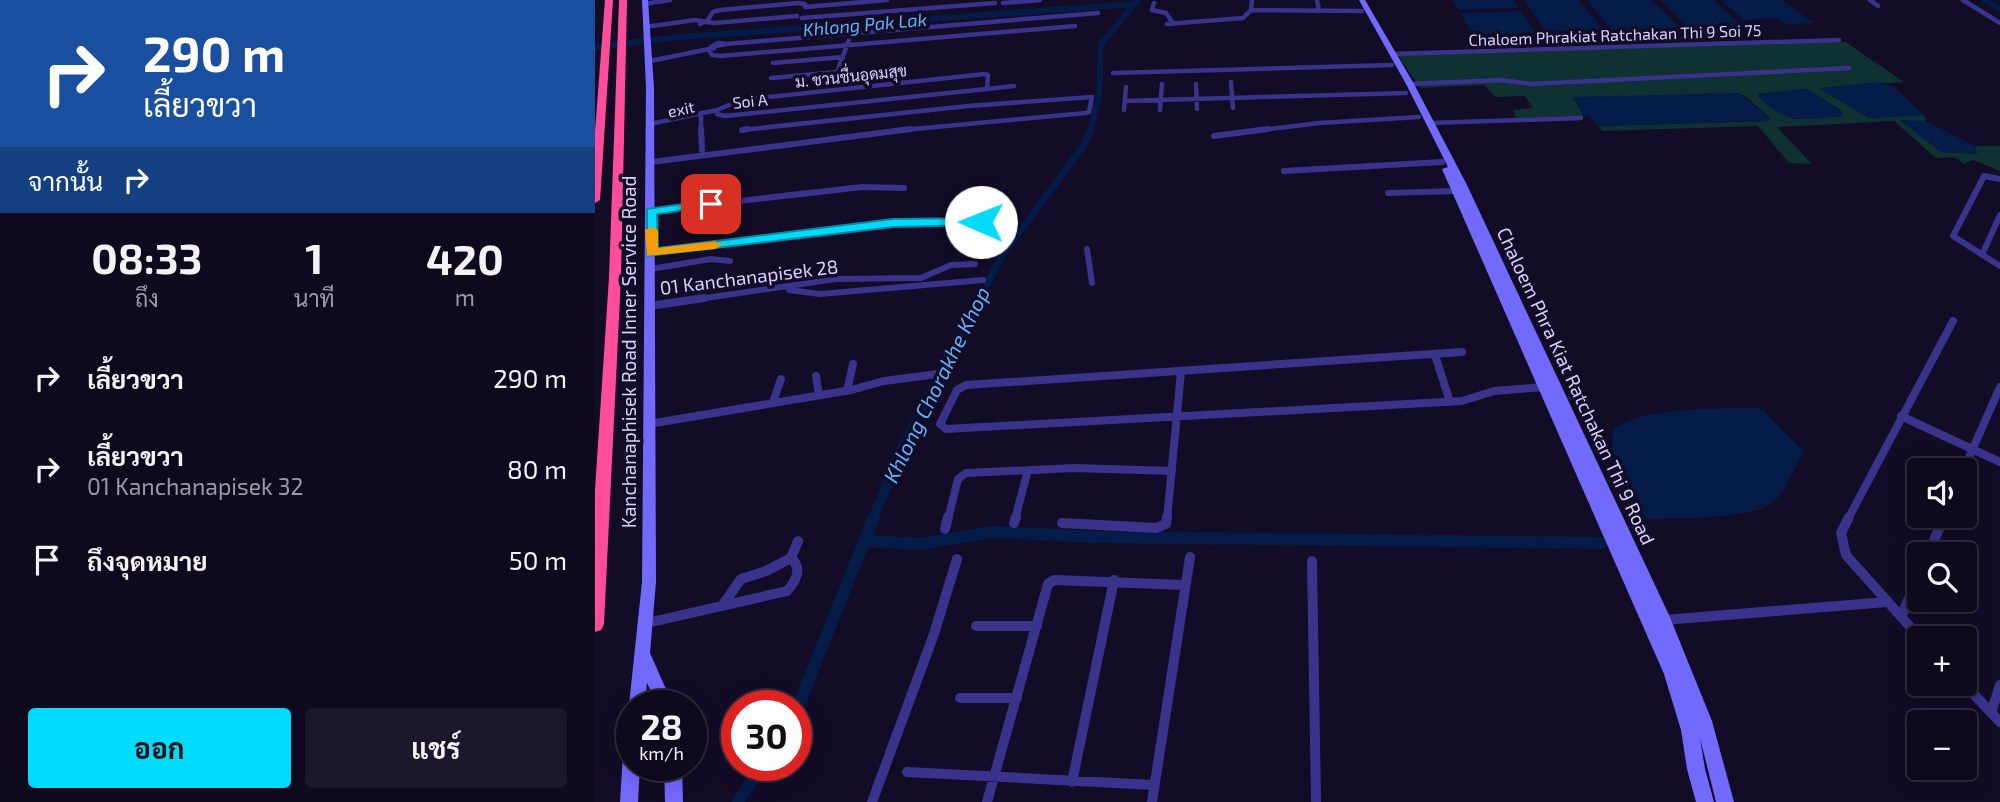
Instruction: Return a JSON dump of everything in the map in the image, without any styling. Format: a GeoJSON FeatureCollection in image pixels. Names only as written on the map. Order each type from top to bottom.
{"type":"FeatureCollection","features":[{"type":"Feature","properties":{"kind":"highway"},"geometry":{"type":"LineString","coordinates":[[595,201],[609,0]]}},
{"type":"Feature","properties":{"kind":"highway"},"geometry":{"type":"LineString","coordinates":[[595,624],[615,277],[624,0]]}},
{"type":"Feature","properties":{"kind":"main road","name":"Kanchanaphisek Road Inner Service Road"},"geometry":{"type":"LineString","coordinates":[[639,690],[647,624],[650,539],[651,162],[650,61],[644,36],[645,2]]}},
{"type":"Feature","properties":{"kind":"main road","name":"Chaloem Phra Kiat Ratchakan Thi 9 Road"},"geometry":{"type":"LineString","coordinates":[[1360,4],[1424,120],[1672,673],[1691,730],[1696,769],[1705,802]]}},
{"type":"Feature","properties":{"kind":"main road","name":"Chaloem Phra Kiat Ratchakan Thi 9 Road"},"geometry":{"type":"LineString","coordinates":[[1424,120],[1461,183],[1664,620],[1704,721],[1725,802]]}},
{"type":"Feature","properties":{"kind":"main road"},"geometry":{"type":"LineString","coordinates":[[644,656],[659,690]]}},
{"type":"Feature","properties":{"kind":"main road"},"geometry":{"type":"LineString","coordinates":[[629,802],[630,781]]}},
{"type":"Feature","properties":{"kind":"main road"},"geometry":{"type":"LineString","coordinates":[[673,781],[674,802]]}},
{"type":"Feature","properties":{"kind":"street"},"geometry":{"type":"LineString","coordinates":[[645,2],[670,0]]}},
{"type":"Feature","properties":{"kind":"street"},"geometry":{"type":"LineString","coordinates":[[711,23],[712,12],[720,10],[798,3],[805,6],[887,0]]}},
{"type":"Feature","properties":{"kind":"street"},"geometry":{"type":"LineString","coordinates":[[688,20],[700,24],[966,3],[1040,0]]}},
{"type":"Feature","properties":{"kind":"street"},"geometry":{"type":"LineString","coordinates":[[1154,4],[1152,10],[1167,13],[1170,23],[1239,19],[1246,17],[1251,10],[1252,0]]}},
{"type":"Feature","properties":{"kind":"street"},"geometry":{"type":"LineString","coordinates":[[1317,0],[1319,11]]}},
{"type":"Feature","properties":{"kind":"street"},"geometry":{"type":"LineString","coordinates":[[1870,0],[1878,6]]}},
{"type":"Feature","properties":{"kind":"street"},"geometry":{"type":"LineString","coordinates":[[1963,0],[2000,23]]}},
{"type":"Feature","properties":{"kind":"street"},"geometry":{"type":"LineString","coordinates":[[1251,10],[1319,11],[1360,4]]}},
{"type":"Feature","properties":{"kind":"street"},"geometry":{"type":"LineString","coordinates":[[799,17],[805,6]]}},
{"type":"Feature","properties":{"kind":"street"},"geometry":{"type":"LineString","coordinates":[[650,61],[726,43],[1098,13]]}},
{"type":"Feature","properties":{"kind":"street"},"geometry":{"type":"LineString","coordinates":[[1027,29],[1029,18]]}},
{"type":"Feature","properties":{"kind":"street"},"geometry":{"type":"LineString","coordinates":[[644,36],[688,20],[711,23]]}},
{"type":"Feature","properties":{"kind":"street"},"geometry":{"type":"LineString","coordinates":[[711,48],[715,56],[1075,26]]}},
{"type":"Feature","properties":{"kind":"street"},"geometry":{"type":"LineString","coordinates":[[771,78],[837,72],[853,32]]}},
{"type":"Feature","properties":{"kind":"street","name":"Chaloem Phrakiat Ratchakan Thi 9 Soi 75"},"geometry":{"type":"LineString","coordinates":[[1113,73],[1839,40]]}},
{"type":"Feature","properties":{"kind":"street"},"geometry":{"type":"LineString","coordinates":[[773,63],[843,57]]}},
{"type":"Feature","properties":{"kind":"street"},"geometry":{"type":"LineString","coordinates":[[1125,101],[1408,89],[1501,80],[1531,84],[1849,68]]}},
{"type":"Feature","properties":{"kind":"street"},"geometry":{"type":"LineString","coordinates":[[1138,80],[1146,71]]}},
{"type":"Feature","properties":{"kind":"street","name":"ม. ชวนชื่นอุดมสุข"},"geometry":{"type":"LineString","coordinates":[[717,112],[741,100],[985,74],[988,75],[987,89]]}},
{"type":"Feature","properties":{"kind":"street"},"geometry":{"type":"LineString","coordinates":[[1231,82],[1233,108]]}},
{"type":"Feature","properties":{"kind":"street"},"geometry":{"type":"LineString","coordinates":[[1160,110],[1162,84]]}},
{"type":"Feature","properties":{"kind":"street"},"geometry":{"type":"LineString","coordinates":[[1196,84],[1197,109]]}},
{"type":"Feature","properties":{"kind":"street","name":"Soi A"},"geometry":{"type":"LineString","coordinates":[[717,112],[725,116],[1014,86]]}},
{"type":"Feature","properties":{"kind":"street"},"geometry":{"type":"LineString","coordinates":[[1124,110],[1126,87]]}},
{"type":"Feature","properties":{"kind":"street"},"geometry":{"type":"LineString","coordinates":[[651,162],[873,133],[1086,113],[1089,112],[1092,97],[968,106],[742,130]]}},
{"type":"Feature","properties":{"kind":"street"},"geometry":{"type":"LineString","coordinates":[[967,123],[968,106]]}},
{"type":"Feature","properties":{"kind":"street","name":"exit"},"geometry":{"type":"LineString","coordinates":[[650,126],[717,112]]}},
{"type":"Feature","properties":{"kind":"street"},"geometry":{"type":"LineString","coordinates":[[701,115],[702,150]]}},
{"type":"Feature","properties":{"kind":"street"},"geometry":{"type":"LineString","coordinates":[[873,133],[876,116]]}},
{"type":"Feature","properties":{"kind":"street"},"geometry":{"type":"LineString","coordinates":[[1215,136],[1319,123],[1581,118]]}},
{"type":"Feature","properties":{"kind":"street"},"geometry":{"type":"LineString","coordinates":[[775,145],[782,126]]}},
{"type":"Feature","properties":{"kind":"street"},"geometry":{"type":"LineString","coordinates":[[1284,171],[1443,162]]}},
{"type":"Feature","properties":{"kind":"street"},"geometry":{"type":"LineString","coordinates":[[2000,179],[1983,176],[1953,236],[2000,267]]}},
{"type":"Feature","properties":{"kind":"street"},"geometry":{"type":"LineString","coordinates":[[651,211],[862,187],[904,188]]}},
{"type":"Feature","properties":{"kind":"street"},"geometry":{"type":"LineString","coordinates":[[1388,193],[1455,191]]}},
{"type":"Feature","properties":{"kind":"street"},"geometry":{"type":"LineString","coordinates":[[981,222],[1006,202]]}},
{"type":"Feature","properties":{"kind":"street"},"geometry":{"type":"LineString","coordinates":[[993,215],[1011,222],[1010,226]]}},
{"type":"Feature","properties":{"kind":"street"},"geometry":{"type":"LineString","coordinates":[[1982,255],[2000,215]]}},
{"type":"Feature","properties":{"kind":"street"},"geometry":{"type":"LineString","coordinates":[[651,253],[893,223],[981,222],[989,224],[987,240],[1005,241]]}},
{"type":"Feature","properties":{"kind":"street"},"geometry":{"type":"LineString","coordinates":[[1087,249],[1092,283]]}},
{"type":"Feature","properties":{"kind":"street"},"geometry":{"type":"LineString","coordinates":[[650,269],[711,259],[730,261]]}},
{"type":"Feature","properties":{"kind":"street","name":"01 Kanchanapisek 28"},"geometry":{"type":"LineString","coordinates":[[650,306],[836,279],[922,278],[951,265],[975,264]]}},
{"type":"Feature","properties":{"kind":"street"},"geometry":{"type":"LineString","coordinates":[[789,286],[789,290],[795,293],[820,294],[983,280]]}},
{"type":"Feature","properties":{"kind":"street"},"geometry":{"type":"LineString","coordinates":[[1909,626],[1846,555],[1841,533],[1953,321]]}},
{"type":"Feature","properties":{"kind":"street"},"geometry":{"type":"LineString","coordinates":[[1462,352],[967,385],[957,390],[940,424],[946,429],[1424,401],[1450,402],[1475,400],[1494,391],[1544,387]]}},
{"type":"Feature","properties":{"kind":"street"},"geometry":{"type":"LineString","coordinates":[[1435,355],[1450,402]]}},
{"type":"Feature","properties":{"kind":"street"},"geometry":{"type":"LineString","coordinates":[[847,391],[853,364]]}},
{"type":"Feature","properties":{"kind":"street"},"geometry":{"type":"LineString","coordinates":[[1062,523],[1162,527],[1168,520],[1174,416],[1181,372]]}},
{"type":"Feature","properties":{"kind":"street"},"geometry":{"type":"LineString","coordinates":[[649,424],[847,391],[884,381],[938,374]]}},
{"type":"Feature","properties":{"kind":"street"},"geometry":{"type":"LineString","coordinates":[[816,376],[819,395]]}},
{"type":"Feature","properties":{"kind":"street"},"geometry":{"type":"LineString","coordinates":[[773,402],[781,379]]}},
{"type":"Feature","properties":{"kind":"street"},"geometry":{"type":"LineString","coordinates":[[1969,458],[2000,387]]}},
{"type":"Feature","properties":{"kind":"street"},"geometry":{"type":"LineString","coordinates":[[1901,416],[2000,462]]}},
{"type":"Feature","properties":{"kind":"street"},"geometry":{"type":"LineString","coordinates":[[945,528],[962,475],[1075,468],[1172,471]]}},
{"type":"Feature","properties":{"kind":"street"},"geometry":{"type":"LineString","coordinates":[[1014,523],[1028,470]]}},
{"type":"Feature","properties":{"kind":"street"},"geometry":{"type":"LineString","coordinates":[[722,606],[741,579],[767,571],[791,558],[798,541]]}},
{"type":"Feature","properties":{"kind":"street"},"geometry":{"type":"LineString","coordinates":[[1152,802],[1190,557]]}},
{"type":"Feature","properties":{"kind":"street"},"geometry":{"type":"LineString","coordinates":[[647,624],[787,591],[798,570],[796,561],[791,558]]}},
{"type":"Feature","properties":{"kind":"street"},"geometry":{"type":"LineString","coordinates":[[872,802],[934,634],[957,559]]}},
{"type":"Feature","properties":{"kind":"street"},"geometry":{"type":"LineString","coordinates":[[1312,561],[1316,802]]}},
{"type":"Feature","properties":{"kind":"street"},"geometry":{"type":"LineString","coordinates":[[987,802],[1050,582],[1114,580],[1185,585]]}},
{"type":"Feature","properties":{"kind":"street"},"geometry":{"type":"LineString","coordinates":[[1072,782],[1114,580]]}},
{"type":"Feature","properties":{"kind":"street"},"geometry":{"type":"LineString","coordinates":[[1664,620],[1887,602]]}},
{"type":"Feature","properties":{"kind":"street"},"geometry":{"type":"LineString","coordinates":[[1901,617],[1907,603]]}},
{"type":"Feature","properties":{"kind":"street"},"geometry":{"type":"LineString","coordinates":[[976,626],[1037,626]]}},
{"type":"Feature","properties":{"kind":"street"},"geometry":{"type":"LineString","coordinates":[[1991,713],[2000,684]]}},
{"type":"Feature","properties":{"kind":"street"},"geometry":{"type":"LineString","coordinates":[[1976,696],[2000,722]]}},
{"type":"Feature","properties":{"kind":"street"},"geometry":{"type":"LineString","coordinates":[[960,698],[1017,698]]}},
{"type":"Feature","properties":{"kind":"street"},"geometry":{"type":"LineString","coordinates":[[907,772],[1154,786]]}},
{"type":"Feature","properties":{"kind":"green space"},"geometry":{"type":"Polygon","coordinates":[[[1840,41],[1904,82],[1820,88],[1868,118],[1924,115],[1926,121],[1901,121],[1942,152],[1977,154],[1975,146],[2000,146],[2000,171],[1973,160],[1964,164],[1954,157],[1936,158],[1894,121],[1777,127],[1812,164],[1789,163],[1758,126],[1603,131],[1598,126],[1769,121],[1770,118],[1744,95],[1573,98],[1584,116],[1516,118],[1513,110],[1533,108],[1525,96],[1495,97],[1484,85],[1420,88],[1398,55],[1840,41]],[[1807,89],[1758,94],[1794,119],[1843,116],[1839,109],[1807,89]]]}},
{"type":"Feature","properties":{"kind":"water"},"geometry":{"type":"Polygon","coordinates":[[[1453,0],[1514,0],[1519,8],[1458,10],[1453,0]]]}},
{"type":"Feature","properties":{"kind":"water"},"geometry":{"type":"Polygon","coordinates":[[[1524,0],[1579,0],[1604,30],[1546,32],[1524,0]]]}},
{"type":"Feature","properties":{"kind":"water"},"geometry":{"type":"Polygon","coordinates":[[[1587,0],[1652,0],[1684,31],[1614,33],[1587,0]]]}},
{"type":"Feature","properties":{"kind":"water"},"geometry":{"type":"Polygon","coordinates":[[[1661,0],[1713,0],[1746,29],[1692,31],[1661,0]]]}},
{"type":"Feature","properties":{"kind":"water"},"geometry":{"type":"Polygon","coordinates":[[[1721,0],[1781,0],[1814,23],[1786,24],[1775,18],[1744,20],[1721,0]]]}},
{"type":"Feature","properties":{"kind":"water"},"geometry":{"type":"Polygon","coordinates":[[[1521,11],[1536,34],[1473,35],[1460,13],[1521,11]]]}},
{"type":"Feature","properties":{"kind":"water"},"geometry":{"type":"Polygon","coordinates":[[[1880,82],[1894,87],[1924,115],[1869,118],[1818,88],[1880,82]]]}},
{"type":"Feature","properties":{"kind":"water"},"geometry":{"type":"Polygon","coordinates":[[[1807,89],[1839,109],[1843,116],[1806,119],[1786,116],[1767,105],[1757,94],[1807,89]]]}},
{"type":"Feature","properties":{"kind":"water"},"geometry":{"type":"Polygon","coordinates":[[[1739,93],[1770,118],[1770,121],[1598,126],[1589,116],[1584,116],[1573,97],[1739,93]]]}},
{"type":"Feature","properties":{"kind":"water"},"geometry":{"type":"Polygon","coordinates":[[[1900,120],[1926,121],[1975,146],[1978,154],[1941,152],[1900,120]]]}},
{"type":"Feature","properties":{"kind":"water"},"geometry":{"type":"Polygon","coordinates":[[[1754,407],[1763,410],[1804,451],[1784,489],[1773,502],[1756,510],[1726,516],[1648,519],[1632,503],[1639,498],[1612,450],[1613,429],[1643,416],[1661,413],[1754,407]]]}},
{"type":"Feature","properties":{"kind":"waterway","name":"Khlong Pak Lak"},"geometry":{"type":"LineString","coordinates":[[1135,4],[1138,0]]}},
{"type":"Feature","properties":{"kind":"waterway"},"geometry":{"type":"LineString","coordinates":[[1985,0],[2000,9]]}},
{"type":"Feature","properties":{"kind":"waterway","name":"Khlong Pak Lak"},"geometry":{"type":"LineString","coordinates":[[595,47],[680,37],[1135,4]]}},
{"type":"Feature","properties":{"kind":"waterway","name":"Khlong Chorakhe Khop"},"geometry":{"type":"LineString","coordinates":[[1090,131],[1099,96],[1101,44],[1135,4]]}},
{"type":"Feature","properties":{"kind":"waterway","name":"Khlong Chorakhe Khop"},"geometry":{"type":"LineString","coordinates":[[979,300],[1001,257],[1084,145],[1091,129]]}},
{"type":"Feature","properties":{"kind":"waterway","name":"Khlong Chorakhe Khop"},"geometry":{"type":"LineString","coordinates":[[873,519],[902,448],[980,298]]}},
{"type":"Feature","properties":{"kind":"waterway","name":"Khlong Chorakhe Khop"},"geometry":{"type":"LineString","coordinates":[[804,690],[874,517]]}},
{"type":"Feature","properties":{"kind":"waterway"},"geometry":{"type":"LineString","coordinates":[[865,541],[920,544],[993,532],[1097,537],[1602,543]]}},
{"type":"Feature","properties":{"kind":"waterway","name":"Khlong Chorakhe Khop"},"geometry":{"type":"LineString","coordinates":[[738,802],[752,781]]}},
{"type":"Feature","properties":{"kind":"slow traffic"},"geometry":{"type":"LineString","coordinates":[[651,230],[651,253],[715,245]]}},
{"type":"Feature","properties":{"kind":"route"},"geometry":{"type":"LineString","coordinates":[[711,204],[651,211],[651,253],[893,223],[981,222]]}}]}
